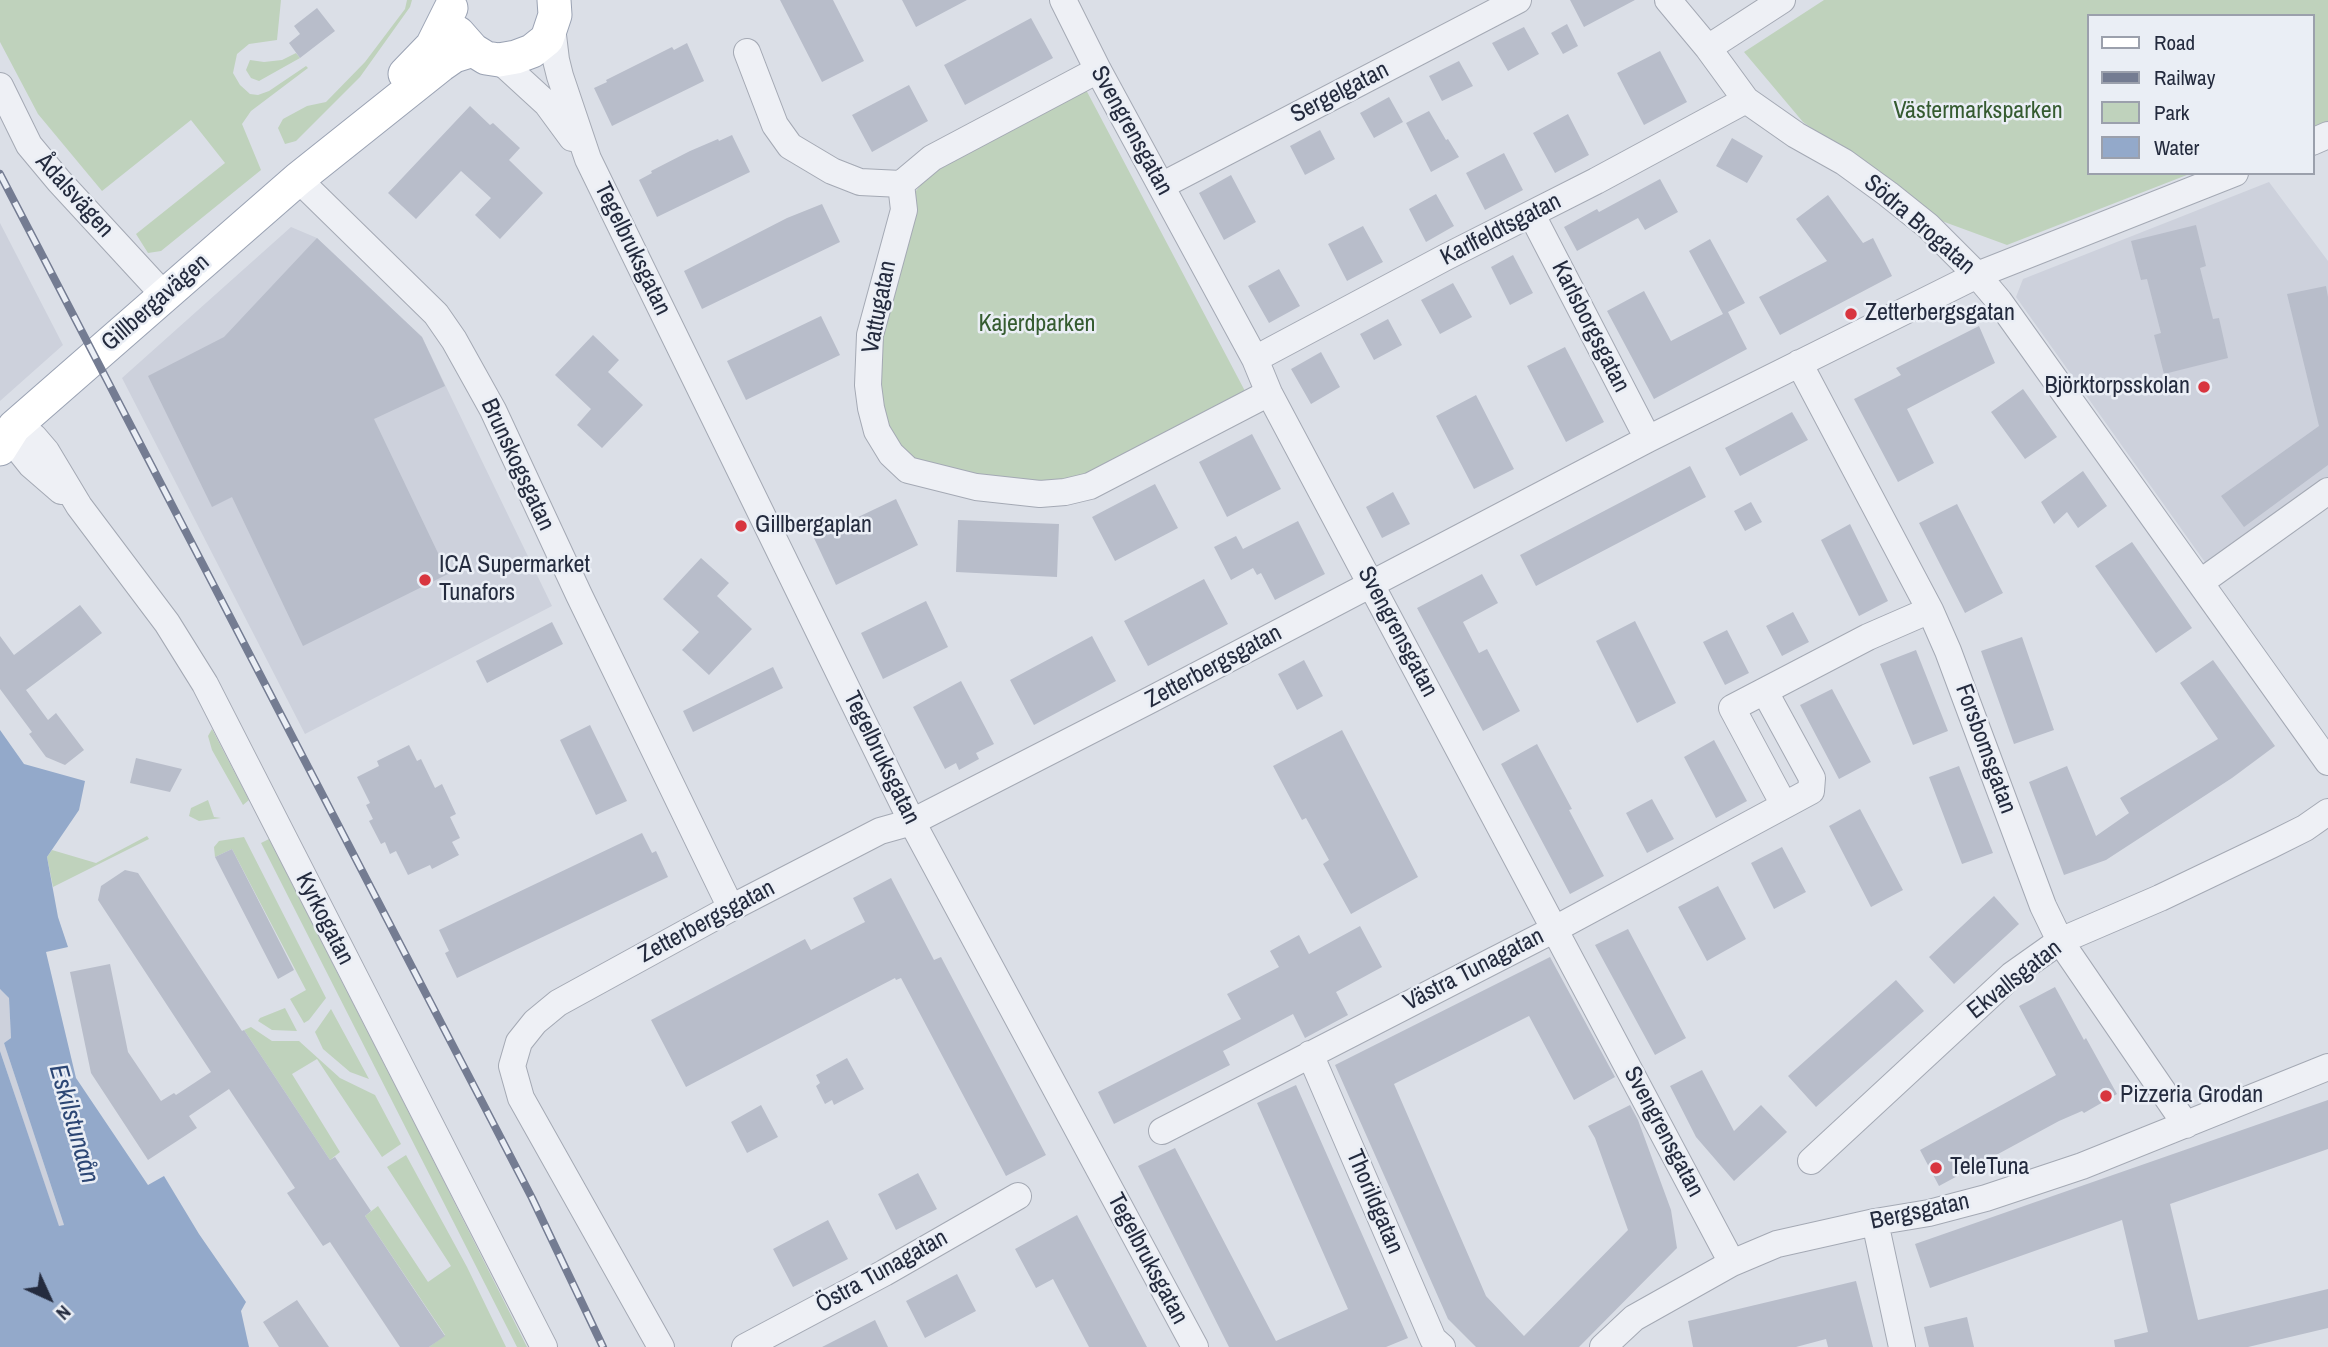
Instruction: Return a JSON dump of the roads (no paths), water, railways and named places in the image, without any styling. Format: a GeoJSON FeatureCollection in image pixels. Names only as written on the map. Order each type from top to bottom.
{"type":"FeatureCollection","features":[{"type":"Feature","properties":{"kind":"main road"},"geometry":{"type":"LineString","coordinates":[[451,4],[454,24],[461,38],[486,55]]}},
{"type":"Feature","properties":{"kind":"main road","name":"Gillbergavägen"},"geometry":{"type":"LineString","coordinates":[[298,178],[428,51],[451,4]]}},
{"type":"Feature","properties":{"kind":"main road","name":"Gillbergavägen"},"geometry":{"type":"LineString","coordinates":[[5,435],[298,178],[441,65],[454,56],[516,57],[532,51],[547,39],[556,10]]}},
{"type":"Feature","properties":{"kind":"street","name":"Svengrensgatan"},"geometry":{"type":"LineString","coordinates":[[1063,0],[1732,1263]]}},
{"type":"Feature","properties":{"kind":"street","name":"Sergelgatan"},"geometry":{"type":"LineString","coordinates":[[1161,186],[1518,0]]}},
{"type":"Feature","properties":{"kind":"street","name":"Södra Brogatan"},"geometry":{"type":"LineString","coordinates":[[1668,0],[1746,100],[1796,135],[1844,162],[1888,194],[1928,226],[1977,275],[2201,582],[2328,762]]}},
{"type":"Feature","properties":{"kind":"street"},"geometry":{"type":"LineString","coordinates":[[1708,48],[1782,0]]}},
{"type":"Feature","properties":{"kind":"street","name":"Tegelbruksgatan"},"geometry":{"type":"LineString","coordinates":[[556,10],[556,60],[588,159],[912,822],[1195,1347]]}},
{"type":"Feature","properties":{"kind":"street"},"geometry":{"type":"LineString","coordinates":[[747,52],[775,125],[790,146],[832,171],[860,182],[901,184],[932,158],[1098,70]]}},
{"type":"Feature","properties":{"kind":"street","name":"Tegelbruksgatan"},"geometry":{"type":"LineString","coordinates":[[486,55],[547,104],[588,159]]}},
{"type":"Feature","properties":{"kind":"street","name":"Ådalsvägen"},"geometry":{"type":"LineString","coordinates":[[0,86],[29,145],[164,295]]}},
{"type":"Feature","properties":{"kind":"street","name":"Karlfeldtsgatan"},"geometry":{"type":"LineString","coordinates":[[1255,359],[1746,100]]}},
{"type":"Feature","properties":{"kind":"street","name":"Zetterbergsgatan"},"geometry":{"type":"LineString","coordinates":[[660,1347],[521,1098],[512,1066],[519,1042],[535,1022],[558,1003],[731,908],[880,831],[912,822],[1372,585],[1648,439],[1977,275],[2230,175]]}},
{"type":"Feature","properties":{"kind":"street","name":"Brunskogsgatan"},"geometry":{"type":"LineString","coordinates":[[298,178],[436,314],[454,340],[493,410],[579,595],[731,908]]}},
{"type":"Feature","properties":{"kind":"street","name":"Vattugatan"},"geometry":{"type":"LineString","coordinates":[[901,184],[904,210],[870,335],[868,385],[877,431],[891,454],[908,470],[975,488],[1040,494],[1065,492],[1100,481],[1269,393]]}},
{"type":"Feature","properties":{"kind":"street","name":"Karlsborgsgatan"},"geometry":{"type":"LineString","coordinates":[[1532,215],[1648,439]]}},
{"type":"Feature","properties":{"kind":"street","name":"Forsbomsgatan"},"geometry":{"type":"LineString","coordinates":[[1800,363],[1930,610],[1953,663],[2043,906],[2060,941],[2186,1125]]}},
{"type":"Feature","properties":{"kind":"street","name":"Kyrkogatan"},"geometry":{"type":"LineString","coordinates":[[5,435],[31,465],[79,506],[167,623],[205,684],[544,1347]]}},
{"type":"Feature","properties":{"kind":"street"},"geometry":{"type":"LineString","coordinates":[[2201,582],[2328,491]]}},
{"type":"Feature","properties":{"kind":"street"},"geometry":{"type":"LineString","coordinates":[[1784,805],[1732,708],[1868,637],[1930,610]]}},
{"type":"Feature","properties":{"kind":"street","name":"Västra Tunagatan"},"geometry":{"type":"LineString","coordinates":[[1162,1131],[1555,929],[1811,791],[1812,778],[1765,692]]}},
{"type":"Feature","properties":{"kind":"street","name":"Ekvallsgatan"},"geometry":{"type":"LineString","coordinates":[[1811,1161],[2012,975],[2060,941],[2160,898],[2271,845],[2305,828],[2328,812]]}},
{"type":"Feature","properties":{"kind":"street","name":"Thorildgatan"},"geometry":{"type":"LineString","coordinates":[[1310,1054],[1430,1344]]}},
{"type":"Feature","properties":{"kind":"street","name":"Bergsgatan"},"geometry":{"type":"LineString","coordinates":[[1603,1347],[1634,1318],[1732,1263],[1777,1244],[1929,1213],[1986,1198],[2081,1166],[2328,1067]]}},
{"type":"Feature","properties":{"kind":"street","name":"Östra Tunagatan"},"geometry":{"type":"LineString","coordinates":[[745,1347],[884,1273],[1018,1196]]}},
{"type":"Feature","properties":{"kind":"street"},"geometry":{"type":"LineString","coordinates":[[1875,1222],[1902,1347]]}},
{"type":"Feature","properties":{"kind":"water","name":"Eskilstunaån"},"geometry":{"type":"Polygon","coordinates":[[[0,730],[24,764],[85,781],[79,810],[47,857],[58,917],[68,947],[46,952],[76,1078],[148,1185],[164,1176],[199,1234],[246,1302],[241,1311],[249,1347],[0,1347],[0,1051],[59,1226],[64,1225],[4,1043],[11,1038],[9,998],[0,989],[0,730]]]}},
{"type":"Feature","properties":{"kind":"railway"},"geometry":{"type":"LineString","coordinates":[[0,174],[532,1198],[603,1347]]}},
{"type":"Feature","properties":{"kind":"place","name":"Zetterbergsgatan"},"geometry":{"type":"Point","coordinates":[1851,314]}},
{"type":"Feature","properties":{"kind":"place","name":"Björktorpsskolan"},"geometry":{"type":"Point","coordinates":[2204,387]}},
{"type":"Feature","properties":{"kind":"place","name":"Gillbergaplan"},"geometry":{"type":"Point","coordinates":[741,526]}},
{"type":"Feature","properties":{"kind":"place","name":"ICA Supermarket Tunafors"},"geometry":{"type":"Point","coordinates":[425,580]}},
{"type":"Feature","properties":{"kind":"place","name":"Pizzeria Grodan"},"geometry":{"type":"Point","coordinates":[2106,1096]}},
{"type":"Feature","properties":{"kind":"place","name":"TeleTuna"},"geometry":{"type":"Point","coordinates":[1936,1168]}},
{"type":"Feature","properties":{"kind":"park label","name":"Västermarksparken"},"geometry":{"type":"Point","coordinates":[1978,112]}},
{"type":"Feature","properties":{"kind":"park label","name":"Kajerdparken"},"geometry":{"type":"Point","coordinates":[1037,325]}}]}
